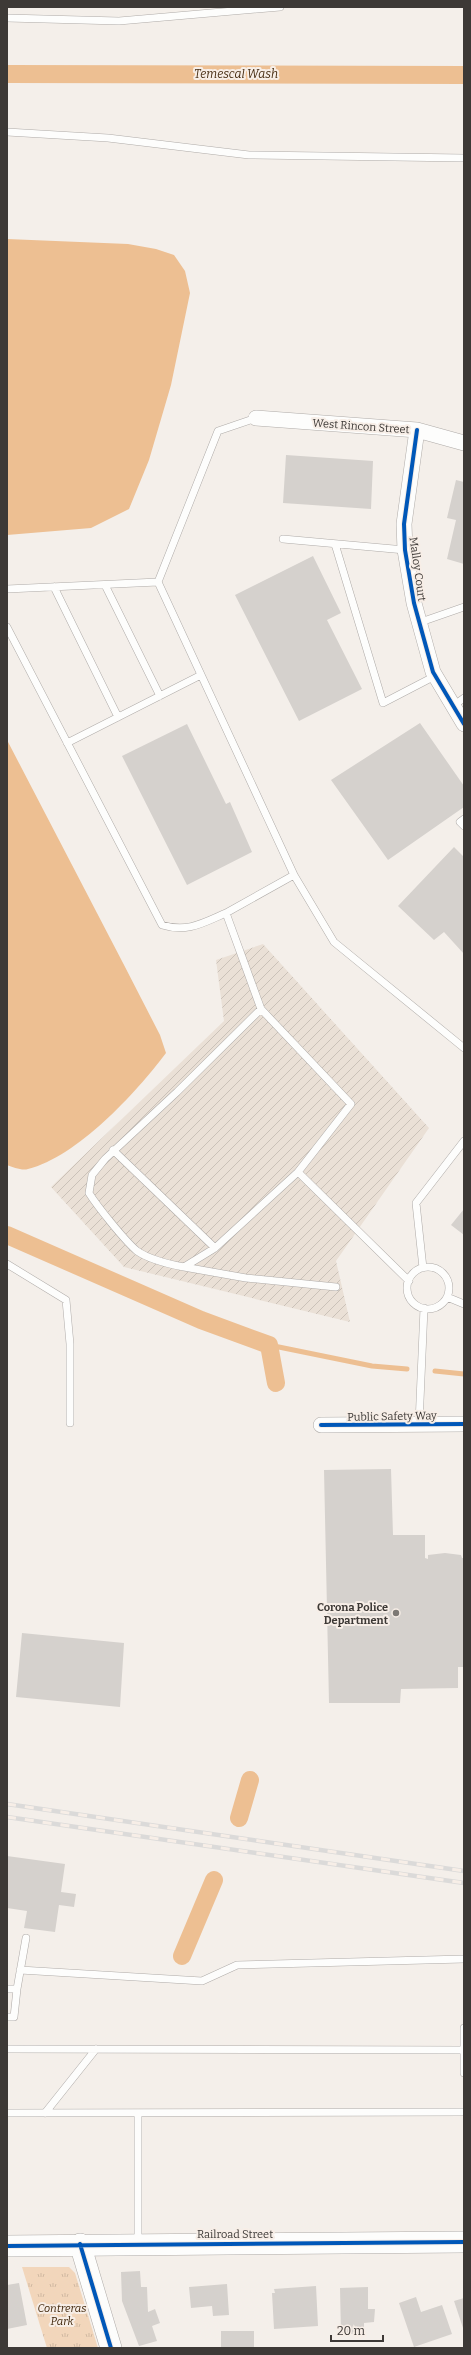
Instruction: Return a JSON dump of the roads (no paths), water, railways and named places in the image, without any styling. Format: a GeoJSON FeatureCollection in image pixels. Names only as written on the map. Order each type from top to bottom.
{"type":"FeatureCollection","features":[{"type":"Feature","properties":{"kind":"main road","name":"Railroad Street"},"geometry":{"type":"LineString","coordinates":[[7,2246],[80,2244],[464,2242]]}},
{"type":"Feature","properties":{"kind":"main road"},"geometry":{"type":"LineString","coordinates":[[80,2244],[110,2348]]}},
{"type":"Feature","properties":{"kind":"street","name":"West Rincon Street"},"geometry":{"type":"LineString","coordinates":[[256,418],[417,430],[464,443]]}},
{"type":"Feature","properties":{"kind":"street","name":"Malloy Court"},"geometry":{"type":"LineString","coordinates":[[417,430],[404,524],[405,550],[418,623],[435,676],[458,702],[464,724]]}},
{"type":"Feature","properties":{"kind":"street","name":"Public Safety Way"},"geometry":{"type":"LineString","coordinates":[[321,1425],[464,1424]]}},
{"type":"Feature","properties":{"kind":"lane"},"geometry":{"type":"LineString","coordinates":[[7,18],[119,21],[280,7]]}},
{"type":"Feature","properties":{"kind":"lane"},"geometry":{"type":"LineString","coordinates":[[7,132],[108,138],[249,155],[464,158]]}},
{"type":"Feature","properties":{"kind":"lane"},"geometry":{"type":"LineString","coordinates":[[256,418],[218,431],[158,582],[294,875],[334,942],[464,1048]]}},
{"type":"Feature","properties":{"kind":"lane"},"geometry":{"type":"LineString","coordinates":[[283,539],[405,550]]}},
{"type":"Feature","properties":{"kind":"lane"},"geometry":{"type":"LineString","coordinates":[[335,544],[382,703],[435,676]]}},
{"type":"Feature","properties":{"kind":"lane"},"geometry":{"type":"LineString","coordinates":[[7,589],[158,582]]}},
{"type":"Feature","properties":{"kind":"lane"},"geometry":{"type":"LineString","coordinates":[[105,585],[160,696]]}},
{"type":"Feature","properties":{"kind":"lane"},"geometry":{"type":"LineString","coordinates":[[54,587],[118,717]]}},
{"type":"Feature","properties":{"kind":"lane"},"geometry":{"type":"LineString","coordinates":[[418,623],[464,607]]}},
{"type":"Feature","properties":{"kind":"lane"},"geometry":{"type":"LineString","coordinates":[[7,627],[162,925],[176,930],[195,926],[226,913],[294,875]]}},
{"type":"Feature","properties":{"kind":"lane"},"geometry":{"type":"LineString","coordinates":[[67,743],[201,675]]}},
{"type":"Feature","properties":{"kind":"lane"},"geometry":{"type":"LineString","coordinates":[[464,819],[460,822],[464,826]]}},
{"type":"Feature","properties":{"kind":"lane"},"geometry":{"type":"LineString","coordinates":[[184,1267],[215,1248],[298,1172],[351,1104],[261,1009],[226,913]]}},
{"type":"Feature","properties":{"kind":"lane"},"geometry":{"type":"LineString","coordinates":[[261,1009],[177,1092],[113,1150],[92,1175],[89,1193],[96,1204],[137,1250],[163,1263],[246,1278],[336,1286]]}},
{"type":"Feature","properties":{"kind":"lane"},"geometry":{"type":"LineString","coordinates":[[423,1268],[416,1203],[464,1141]]}},
{"type":"Feature","properties":{"kind":"lane"},"geometry":{"type":"LineString","coordinates":[[113,1150],[215,1248]]}},
{"type":"Feature","properties":{"kind":"lane"},"geometry":{"type":"LineString","coordinates":[[298,1172],[409,1282]]}},
{"type":"Feature","properties":{"kind":"lane"},"geometry":{"type":"LineString","coordinates":[[7,1264],[66,1300],[70,1344],[70,1423]]}},
{"type":"Feature","properties":{"kind":"lane"},"geometry":{"type":"LineString","coordinates":[[423,1268],[436,1269],[442,1273],[449,1284],[447,1297],[437,1307],[424,1308],[412,1301],[408,1295],[409,1282],[417,1271],[423,1268]]}},
{"type":"Feature","properties":{"kind":"lane"},"geometry":{"type":"LineString","coordinates":[[447,1297],[464,1304]]}},
{"type":"Feature","properties":{"kind":"lane"},"geometry":{"type":"LineString","coordinates":[[419,1424],[424,1308]]}},
{"type":"Feature","properties":{"kind":"lane"},"geometry":{"type":"LineString","coordinates":[[10,2017],[17,1989],[26,1938]]}},
{"type":"Feature","properties":{"kind":"lane"},"geometry":{"type":"LineString","coordinates":[[20,1970],[202,1981],[237,1965],[464,1959]]}},
{"type":"Feature","properties":{"kind":"lane"},"geometry":{"type":"LineString","coordinates":[[7,1989],[17,1989]]}},
{"type":"Feature","properties":{"kind":"lane"},"geometry":{"type":"LineString","coordinates":[[464,2028],[464,2073]]}},
{"type":"Feature","properties":{"kind":"lane"},"geometry":{"type":"LineString","coordinates":[[7,2049],[463,2050]]}},
{"type":"Feature","properties":{"kind":"lane"},"geometry":{"type":"LineString","coordinates":[[45,2113],[96,2049]]}},
{"type":"Feature","properties":{"kind":"lane"},"geometry":{"type":"LineString","coordinates":[[7,2113],[464,2112]]}},
{"type":"Feature","properties":{"kind":"lane"},"geometry":{"type":"LineString","coordinates":[[138,2113],[138,2244]]}},
{"type":"Feature","properties":{"kind":"waterway","name":"Temescal Wash"},"geometry":{"type":"LineString","coordinates":[[7,74],[464,75]]}},
{"type":"Feature","properties":{"kind":"waterway"},"geometry":{"type":"LineString","coordinates":[[7,1235],[201,1320],[269,1345],[276,1383]]}},
{"type":"Feature","properties":{"kind":"waterway"},"geometry":{"type":"LineString","coordinates":[[269,1345],[372,1366],[407,1369]]}},
{"type":"Feature","properties":{"kind":"waterway"},"geometry":{"type":"LineString","coordinates":[[435,1371],[464,1374]]}},
{"type":"Feature","properties":{"kind":"waterway"},"geometry":{"type":"LineString","coordinates":[[239,1818],[250,1780]]}},
{"type":"Feature","properties":{"kind":"waterway"},"geometry":{"type":"LineString","coordinates":[[182,1956],[214,1880]]}},
{"type":"Feature","properties":{"kind":"railway"},"geometry":{"type":"LineString","coordinates":[[7,1804],[464,1871]]}},
{"type":"Feature","properties":{"kind":"railway"},"geometry":{"type":"LineString","coordinates":[[7,1817],[464,1883]]}},
{"type":"Feature","properties":{"kind":"place","name":"Corona Police Department"},"geometry":{"type":"Point","coordinates":[396,1613]}},
{"type":"Feature","properties":{"kind":"park label","name":"Contreras Park"},"geometry":{"type":"Point","coordinates":[62,2314]}}]}
